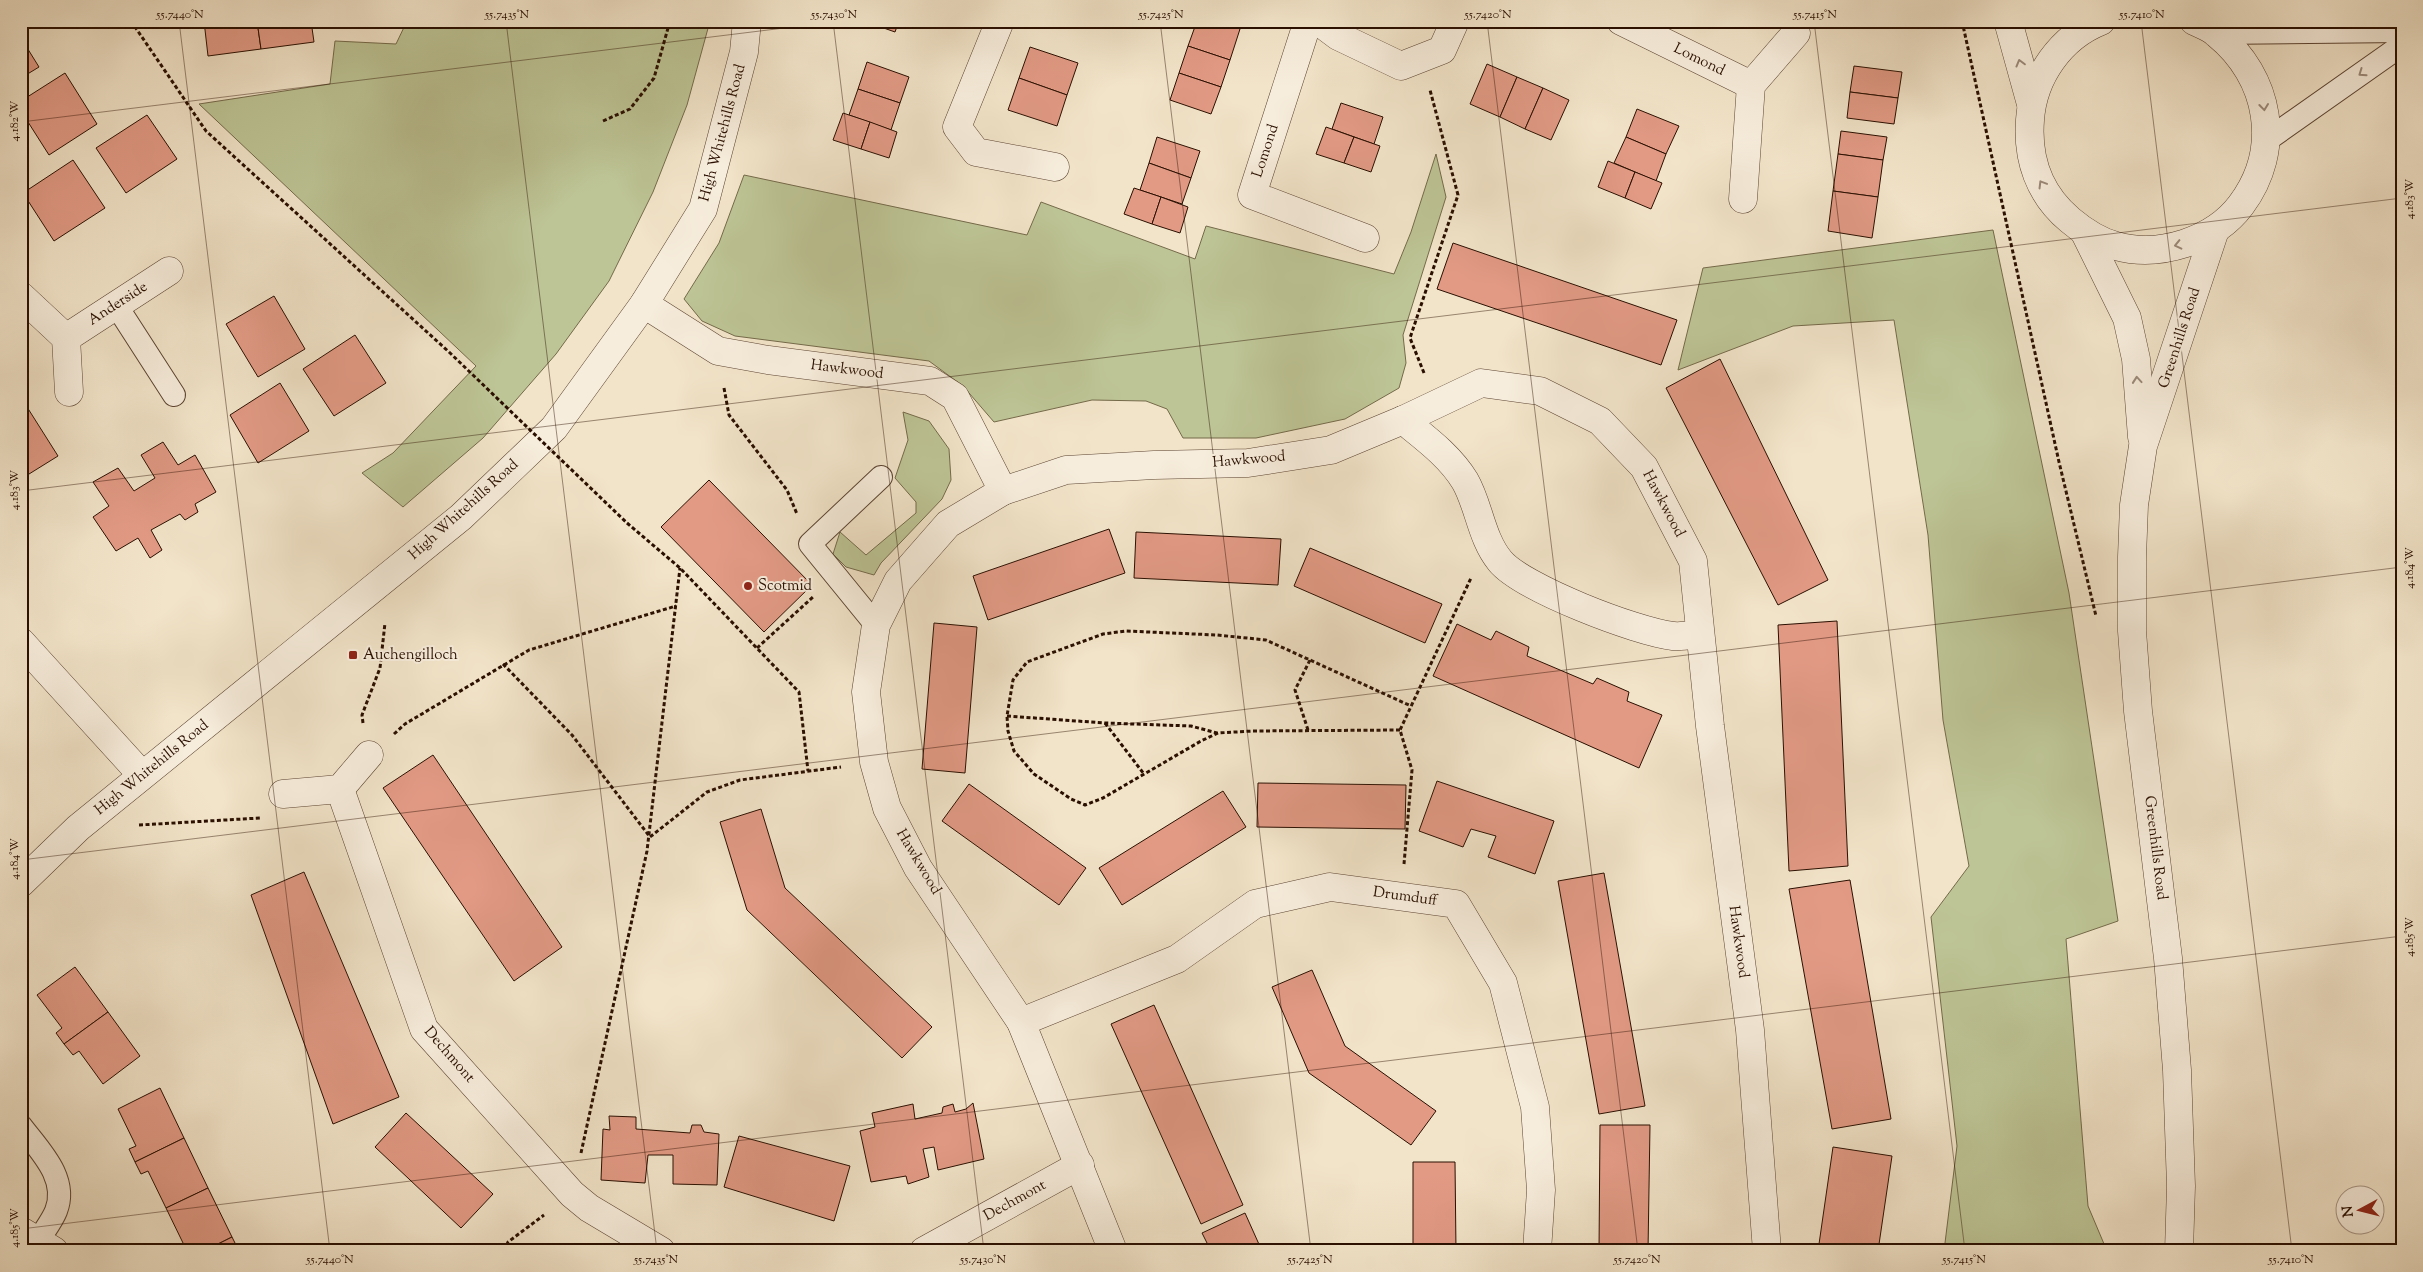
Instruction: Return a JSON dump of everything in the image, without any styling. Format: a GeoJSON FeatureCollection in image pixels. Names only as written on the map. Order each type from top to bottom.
{"type":"FeatureCollection","features":[{"type":"Feature","properties":{"kind":"street","name":"High Whitehills Road"},"geometry":{"type":"LineString","coordinates":[[21,883],[78,828],[461,517],[554,428],[644,304],[703,209],[744,52],[747,21]]}},
{"type":"Feature","properties":{"kind":"street"},"geometry":{"type":"LineString","coordinates":[[1000,21],[957,127],[976,152],[1055,167]]}},
{"type":"Feature","properties":{"kind":"street","name":"Lomond"},"geometry":{"type":"LineString","coordinates":[[1308,21],[1252,196],[1365,238]]}},
{"type":"Feature","properties":{"kind":"street"},"geometry":{"type":"LineString","coordinates":[[1318,21],[1338,36],[1401,66],[1442,50],[1455,21]]}},
{"type":"Feature","properties":{"kind":"street","name":"Lomond"},"geometry":{"type":"LineString","coordinates":[[1621,21],[1751,85]]}},
{"type":"Feature","properties":{"kind":"street"},"geometry":{"type":"LineString","coordinates":[[2008,21],[2031,104]]}},
{"type":"Feature","properties":{"kind":"street"},"geometry":{"type":"LineString","coordinates":[[2101,21],[2088,27],[2062,47],[2042,74],[2031,104],[2028,142],[2038,179],[2059,211],[2085,233],[2116,246],[2150,250],[2183,245],[2215,230],[2241,206],[2259,175],[2267,140],[2263,99],[2246,62],[2205,27]]}},
{"type":"Feature","properties":{"kind":"street"},"geometry":{"type":"LineString","coordinates":[[1743,199],[1751,85],[1796,34]]}},
{"type":"Feature","properties":{"kind":"street","name":"Greenhills Road"},"geometry":{"type":"LineString","coordinates":[[2179,1251],[2181,1186],[2177,1070],[2168,958],[2138,711],[2132,631],[2134,505],[2143,446],[2215,230]]}},
{"type":"Feature","properties":{"kind":"street","name":"Greenhills Road"},"geometry":{"type":"LineString","coordinates":[[2085,233],[2126,318],[2136,359],[2143,446]]}},
{"type":"Feature","properties":{"kind":"street","name":"Anderside"},"geometry":{"type":"LineString","coordinates":[[66,338],[170,271]]}},
{"type":"Feature","properties":{"kind":"street"},"geometry":{"type":"LineString","coordinates":[[21,296],[66,338],[68,392]]}},
{"type":"Feature","properties":{"kind":"street","name":"Hawkwood"},"geometry":{"type":"LineString","coordinates":[[644,304],[718,351],[768,360],[930,381],[954,397],[1003,491]]}},
{"type":"Feature","properties":{"kind":"street","name":"Hawkwood"},"geometry":{"type":"LineString","coordinates":[[1113,1251],[1022,1022],[918,868],[887,808],[874,762],[866,692],[876,625],[898,581],[948,524],[1003,491],[1066,470],[1154,465],[1248,463],[1330,450],[1403,420],[1481,383],[1540,391],[1600,421],[1644,467],[1693,561],[1699,634],[1750,1030],[1767,1251]]}},
{"type":"Feature","properties":{"kind":"street"},"geometry":{"type":"LineString","coordinates":[[1403,420],[1453,464],[1465,481],[1483,528],[1500,561],[1529,583],[1576,605],[1642,629],[1674,636],[1699,634]]}},
{"type":"Feature","properties":{"kind":"street"},"geometry":{"type":"LineString","coordinates":[[21,642],[142,775]]}},
{"type":"Feature","properties":{"kind":"street"},"geometry":{"type":"LineString","coordinates":[[283,794],[340,789],[369,755]]}},
{"type":"Feature","properties":{"kind":"street","name":"Dechmont"},"geometry":{"type":"LineString","coordinates":[[340,789],[424,1029],[572,1194],[589,1208],[661,1251]]}},
{"type":"Feature","properties":{"kind":"street","name":"Drumduff"},"geometry":{"type":"LineString","coordinates":[[1022,1022],[1177,959],[1255,904],[1330,887],[1456,904],[1503,983],[1535,1106],[1541,1190],[1537,1251]]}},
{"type":"Feature","properties":{"kind":"street","name":"Dechmont"},"geometry":{"type":"LineString","coordinates":[[924,1251],[1080,1165]]}},
{"type":"Feature","properties":{"kind":"lane"},"geometry":{"type":"LineString","coordinates":[[2205,27],[2402,30]]}},
{"type":"Feature","properties":{"kind":"lane"},"geometry":{"type":"LineString","coordinates":[[2267,140],[2402,45]]}},
{"type":"Feature","properties":{"kind":"lane"},"geometry":{"type":"LineString","coordinates":[[116,305],[174,394]]}},
{"type":"Feature","properties":{"kind":"lane"},"geometry":{"type":"LineString","coordinates":[[876,625],[810,544],[881,477]]}},
{"type":"Feature","properties":{"kind":"lane"},"geometry":{"type":"LineString","coordinates":[[21,1126],[53,1168],[59,1188],[56,1210],[38,1241]]}},
{"type":"Feature","properties":{"kind":"path"},"geometry":{"type":"LineString","coordinates":[[131,21],[206,131],[449,352],[627,523],[680,568],[799,692],[808,771]]}},
{"type":"Feature","properties":{"kind":"path"},"geometry":{"type":"LineString","coordinates":[[603,121],[630,109],[654,78],[670,21]]}},
{"type":"Feature","properties":{"kind":"path"},"geometry":{"type":"LineString","coordinates":[[1962,21],[2059,462],[2097,621]]}},
{"type":"Feature","properties":{"kind":"path"},"geometry":{"type":"LineString","coordinates":[[1422,58],[1458,195],[1410,338],[1436,404]]}},
{"type":"Feature","properties":{"kind":"path"},"geometry":{"type":"LineString","coordinates":[[718,351],[729,415],[788,490],[810,544]]}},
{"type":"Feature","properties":{"kind":"path"},"geometry":{"type":"LineString","coordinates":[[1401,897],[1412,770],[1400,730],[1479,560],[1483,528]]}},
{"type":"Feature","properties":{"kind":"path"},"geometry":{"type":"LineString","coordinates":[[504,1251],[508,1242],[572,1194],[650,837],[680,568]]}},
{"type":"Feature","properties":{"kind":"path"},"geometry":{"type":"LineString","coordinates":[[757,648],[836,576]]}},
{"type":"Feature","properties":{"kind":"path"},"geometry":{"type":"LineString","coordinates":[[369,755],[362,715],[380,668],[385,628],[382,582]]}},
{"type":"Feature","properties":{"kind":"path"},"geometry":{"type":"LineString","coordinates":[[369,755],[405,724],[529,650],[676,606]]}},
{"type":"Feature","properties":{"kind":"path"},"geometry":{"type":"LineString","coordinates":[[1218,733],[1103,798],[1085,805],[1071,799],[1034,774],[1014,751],[1008,731],[1007,716],[1013,680],[1027,662],[1103,634],[1126,631],[1217,635],[1266,640],[1411,706]]}},
{"type":"Feature","properties":{"kind":"path"},"geometry":{"type":"LineString","coordinates":[[1308,730],[1295,690],[1310,660]]}},
{"type":"Feature","properties":{"kind":"path"},"geometry":{"type":"LineString","coordinates":[[503,664],[572,735],[650,837]]}},
{"type":"Feature","properties":{"kind":"path"},"geometry":{"type":"LineString","coordinates":[[1007,716],[1105,723],[1190,726],[1218,733],[1308,730],[1400,730]]}},
{"type":"Feature","properties":{"kind":"path"},"geometry":{"type":"LineString","coordinates":[[1105,723],[1144,774]]}},
{"type":"Feature","properties":{"kind":"path"},"geometry":{"type":"LineString","coordinates":[[650,837],[707,792],[740,780],[874,762]]}},
{"type":"Feature","properties":{"kind":"path"},"geometry":{"type":"LineString","coordinates":[[138,825],[267,818]]}},
{"type":"Feature","properties":{"kind":"green space"},"geometry":{"type":"Polygon","coordinates":[[[407,21],[710,21],[687,105],[653,192],[609,281],[556,354],[483,438],[403,507],[362,473],[393,453],[476,366],[199,104],[330,84],[335,41],[396,44],[407,21]]]}},
{"type":"Feature","properties":{"kind":"green space"},"geometry":{"type":"Polygon","coordinates":[[[1436,154],[1446,197],[1403,335],[1406,363],[1399,388],[1345,419],[1256,438],[1183,438],[1167,409],[1146,401],[1092,400],[994,422],[963,386],[929,361],[735,336],[702,321],[684,299],[719,243],[744,175],[1027,235],[1041,202],[1195,259],[1206,226],[1394,274],[1411,232],[1436,154]]]}},
{"type":"Feature","properties":{"kind":"green space"},"geometry":{"type":"Polygon","coordinates":[[[1993,230],[2069,593],[2118,921],[2066,939],[2088,1206],[2107,1251],[1944,1251],[1957,1146],[1931,917],[1969,866],[1943,720],[1928,535],[1894,320],[1793,326],[1678,370],[1703,268],[1993,230]]]}},
{"type":"Feature","properties":{"kind":"green space"},"geometry":{"type":"Polygon","coordinates":[[[903,412],[929,421],[949,449],[951,480],[942,499],[881,563],[874,575],[846,567],[833,554],[840,532],[866,555],[916,513],[916,502],[895,478],[908,440],[903,412]]]}},
{"type":"Feature","properties":{"kind":"building"},"geometry":{"type":"Polygon","coordinates":[[[204,21],[257,21],[261,49],[208,56],[204,21]]]}},
{"type":"Feature","properties":{"kind":"building"},"geometry":{"type":"Polygon","coordinates":[[[257,21],[311,21],[314,42],[261,49],[257,21]]]}},
{"type":"Feature","properties":{"kind":"building"},"geometry":{"type":"Polygon","coordinates":[[[820,21],[835,21],[833,26],[820,21]]]}},
{"type":"Feature","properties":{"kind":"building"},"geometry":{"type":"Polygon","coordinates":[[[864,21],[899,21],[895,32],[864,21]]]}},
{"type":"Feature","properties":{"kind":"building"},"geometry":{"type":"Polygon","coordinates":[[[1197,21],[1216,21],[1240,29],[1230,60],[1188,46],[1197,21]]]}},
{"type":"Feature","properties":{"kind":"building"},"geometry":{"type":"Polygon","coordinates":[[[21,38],[39,67],[21,78],[21,38]]]}},
{"type":"Feature","properties":{"kind":"building"},"geometry":{"type":"Polygon","coordinates":[[[1188,46],[1230,60],[1221,87],[1179,73],[1188,46]]]}},
{"type":"Feature","properties":{"kind":"building"},"geometry":{"type":"Polygon","coordinates":[[[1030,47],[1078,63],[1067,95],[1019,78],[1030,47]]]}},
{"type":"Feature","properties":{"kind":"building"},"geometry":{"type":"Polygon","coordinates":[[[867,62],[909,77],[900,103],[858,89],[867,62]]]}},
{"type":"Feature","properties":{"kind":"building"},"geometry":{"type":"Polygon","coordinates":[[[1487,64],[1517,77],[1500,117],[1470,104],[1487,64]]]}},
{"type":"Feature","properties":{"kind":"building"},"geometry":{"type":"Polygon","coordinates":[[[1854,66],[1902,72],[1898,98],[1850,92],[1854,66]]]}},
{"type":"Feature","properties":{"kind":"building"},"geometry":{"type":"Polygon","coordinates":[[[65,73],[97,124],[49,155],[21,111],[21,101],[65,73]]]}},
{"type":"Feature","properties":{"kind":"building"},"geometry":{"type":"Polygon","coordinates":[[[1179,73],[1221,87],[1211,114],[1170,100],[1179,73]]]}},
{"type":"Feature","properties":{"kind":"building"},"geometry":{"type":"Polygon","coordinates":[[[1517,77],[1543,88],[1525,129],[1500,117],[1517,77]]]}},
{"type":"Feature","properties":{"kind":"building"},"geometry":{"type":"Polygon","coordinates":[[[1019,78],[1067,95],[1057,126],[1008,110],[1019,78]]]}},
{"type":"Feature","properties":{"kind":"building"},"geometry":{"type":"Polygon","coordinates":[[[1543,88],[1569,100],[1551,140],[1525,129],[1543,88]]]}},
{"type":"Feature","properties":{"kind":"building"},"geometry":{"type":"Polygon","coordinates":[[[858,89],[900,103],[891,130],[849,115],[858,89]]]}},
{"type":"Feature","properties":{"kind":"building"},"geometry":{"type":"Polygon","coordinates":[[[1850,92],[1898,98],[1894,124],[1847,118],[1850,92]]]}},
{"type":"Feature","properties":{"kind":"building"},"geometry":{"type":"Polygon","coordinates":[[[1341,103],[1383,117],[1374,144],[1332,129],[1341,103]]]}},
{"type":"Feature","properties":{"kind":"building"},"geometry":{"type":"Polygon","coordinates":[[[1637,109],[1679,126],[1666,154],[1626,137],[1637,109]]]}},
{"type":"Feature","properties":{"kind":"building"},"geometry":{"type":"Polygon","coordinates":[[[843,113],[870,122],[861,149],[833,140],[843,113]]]}},
{"type":"Feature","properties":{"kind":"building"},"geometry":{"type":"Polygon","coordinates":[[[147,115],[177,159],[126,193],[96,148],[147,115]]]}},
{"type":"Feature","properties":{"kind":"building"},"geometry":{"type":"Polygon","coordinates":[[[870,122],[897,132],[889,158],[861,149],[870,122]]]}},
{"type":"Feature","properties":{"kind":"building"},"geometry":{"type":"Polygon","coordinates":[[[1326,127],[1354,137],[1344,163],[1316,154],[1326,127]]]}},
{"type":"Feature","properties":{"kind":"building"},"geometry":{"type":"Polygon","coordinates":[[[1841,131],[1887,137],[1883,160],[1838,154],[1841,131]]]}},
{"type":"Feature","properties":{"kind":"building"},"geometry":{"type":"Polygon","coordinates":[[[1157,137],[1200,151],[1191,178],[1149,163],[1157,137]]]}},
{"type":"Feature","properties":{"kind":"building"},"geometry":{"type":"Polygon","coordinates":[[[1354,137],[1380,146],[1371,172],[1344,163],[1354,137]]]}},
{"type":"Feature","properties":{"kind":"building"},"geometry":{"type":"Polygon","coordinates":[[[1626,137],[1666,154],[1656,181],[1614,163],[1626,137]]]}},
{"type":"Feature","properties":{"kind":"building"},"geometry":{"type":"Polygon","coordinates":[[[1838,154],[1883,160],[1878,197],[1833,191],[1838,154]]]}},
{"type":"Feature","properties":{"kind":"building"},"geometry":{"type":"Polygon","coordinates":[[[73,160],[105,208],[54,241],[23,193],[73,160]]]}},
{"type":"Feature","properties":{"kind":"building"},"geometry":{"type":"Polygon","coordinates":[[[1608,161],[1635,172],[1625,198],[1598,187],[1608,161]]]}},
{"type":"Feature","properties":{"kind":"building"},"geometry":{"type":"Polygon","coordinates":[[[1149,163],[1191,178],[1182,204],[1140,190],[1149,163]]]}},
{"type":"Feature","properties":{"kind":"building"},"geometry":{"type":"Polygon","coordinates":[[[1635,172],[1662,183],[1651,209],[1625,198],[1635,172]]]}},
{"type":"Feature","properties":{"kind":"building"},"geometry":{"type":"Polygon","coordinates":[[[1134,188],[1161,197],[1152,224],[1124,214],[1134,188]]]}},
{"type":"Feature","properties":{"kind":"building"},"geometry":{"type":"Polygon","coordinates":[[[1833,191],[1878,197],[1872,238],[1828,231],[1833,191]]]}},
{"type":"Feature","properties":{"kind":"building"},"geometry":{"type":"Polygon","coordinates":[[[1161,197],[1188,207],[1180,233],[1152,224],[1161,197]]]}},
{"type":"Feature","properties":{"kind":"building"},"geometry":{"type":"Polygon","coordinates":[[[1453,243],[1677,320],[1661,365],[1437,289],[1453,243]]]}},
{"type":"Feature","properties":{"kind":"building"},"geometry":{"type":"Polygon","coordinates":[[[274,296],[305,349],[258,377],[226,324],[274,296]]]}},
{"type":"Feature","properties":{"kind":"building"},"geometry":{"type":"Polygon","coordinates":[[[355,335],[386,383],[334,416],[303,369],[355,335]]]}},
{"type":"Feature","properties":{"kind":"building"},"geometry":{"type":"Polygon","coordinates":[[[1720,359],[1828,580],[1778,605],[1666,388],[1720,359]]]}},
{"type":"Feature","properties":{"kind":"building"},"geometry":{"type":"Polygon","coordinates":[[[280,383],[309,431],[258,463],[230,415],[280,383]]]}},
{"type":"Feature","properties":{"kind":"building"},"geometry":{"type":"Polygon","coordinates":[[[21,397],[27,407],[21,410],[21,397]]]}},
{"type":"Feature","properties":{"kind":"building"},"geometry":{"type":"Polygon","coordinates":[[[27,407],[58,456],[21,479],[21,410],[27,407]]]}},
{"type":"Feature","properties":{"kind":"building"},"geometry":{"type":"Polygon","coordinates":[[[163,442],[178,465],[195,455],[216,492],[195,504],[198,512],[185,520],[180,514],[151,530],[162,550],[150,558],[138,538],[116,551],[93,517],[109,506],[93,482],[118,468],[134,491],[155,478],[141,455],[163,442]]]}},
{"type":"Feature","properties":{"kind":"building"},"geometry":{"type":"Polygon","coordinates":[[[709,480],[812,585],[764,632],[661,527],[709,480]]]}},
{"type":"Feature","properties":{"kind":"building"},"geometry":{"type":"Polygon","coordinates":[[[1109,529],[1125,573],[988,620],[973,576],[1109,529]]]}},
{"type":"Feature","properties":{"kind":"building"},"geometry":{"type":"Polygon","coordinates":[[[1136,532],[1281,539],[1278,585],[1134,578],[1136,532]]]}},
{"type":"Feature","properties":{"kind":"building"},"geometry":{"type":"Polygon","coordinates":[[[1310,548],[1442,604],[1425,643],[1294,586],[1310,548]]]}},
{"type":"Feature","properties":{"kind":"building"},"geometry":{"type":"Polygon","coordinates":[[[1837,621],[1848,866],[1789,871],[1778,625],[1837,621]]]}},
{"type":"Feature","properties":{"kind":"building"},"geometry":{"type":"Polygon","coordinates":[[[934,623],[977,627],[965,773],[922,769],[934,623]]]}},
{"type":"Feature","properties":{"kind":"building"},"geometry":{"type":"Polygon","coordinates":[[[1457,624],[1491,640],[1496,631],[1529,647],[1527,656],[1593,684],[1597,678],[1629,692],[1627,701],[1662,715],[1639,768],[1433,676],[1457,624]]]}},
{"type":"Feature","properties":{"kind":"building"},"geometry":{"type":"Polygon","coordinates":[[[433,755],[562,947],[514,981],[383,788],[433,755]]]}},
{"type":"Feature","properties":{"kind":"building"},"geometry":{"type":"Polygon","coordinates":[[[1437,781],[1554,821],[1535,874],[1488,857],[1496,836],[1471,829],[1463,847],[1419,831],[1437,781]]]}},
{"type":"Feature","properties":{"kind":"building"},"geometry":{"type":"Polygon","coordinates":[[[1258,783],[1406,785],[1405,829],[1257,827],[1258,783]]]}},
{"type":"Feature","properties":{"kind":"building"},"geometry":{"type":"Polygon","coordinates":[[[969,784],[1086,868],[1059,905],[942,821],[969,784]]]}},
{"type":"Feature","properties":{"kind":"building"},"geometry":{"type":"Polygon","coordinates":[[[1223,791],[1246,827],[1122,905],[1099,868],[1223,791]]]}},
{"type":"Feature","properties":{"kind":"building"},"geometry":{"type":"Polygon","coordinates":[[[761,809],[785,888],[932,1027],[902,1058],[747,910],[720,822],[761,809]]]}},
{"type":"Feature","properties":{"kind":"building"},"geometry":{"type":"Polygon","coordinates":[[[304,872],[399,1097],[333,1124],[251,895],[304,872]]]}},
{"type":"Feature","properties":{"kind":"building"},"geometry":{"type":"Polygon","coordinates":[[[1604,873],[1645,1106],[1599,1114],[1558,881],[1604,873]]]}},
{"type":"Feature","properties":{"kind":"building"},"geometry":{"type":"Polygon","coordinates":[[[1850,880],[1891,1119],[1832,1129],[1789,889],[1850,880]]]}},
{"type":"Feature","properties":{"kind":"building"},"geometry":{"type":"Polygon","coordinates":[[[75,967],[108,1012],[64,1044],[56,1033],[62,1028],[37,995],[75,967]]]}},
{"type":"Feature","properties":{"kind":"building"},"geometry":{"type":"Polygon","coordinates":[[[1312,970],[1345,1046],[1436,1111],[1411,1145],[1309,1073],[1272,987],[1312,970]]]}},
{"type":"Feature","properties":{"kind":"building"},"geometry":{"type":"Polygon","coordinates":[[[1154,1005],[1243,1205],[1201,1224],[1111,1024],[1154,1005]]]}},
{"type":"Feature","properties":{"kind":"building"},"geometry":{"type":"Polygon","coordinates":[[[108,1012],[140,1056],[103,1084],[79,1051],[73,1055],[64,1044],[108,1012]]]}},
{"type":"Feature","properties":{"kind":"building"},"geometry":{"type":"Polygon","coordinates":[[[160,1088],[184,1138],[135,1162],[129,1149],[136,1146],[118,1109],[160,1088]]]}},
{"type":"Feature","properties":{"kind":"building"},"geometry":{"type":"Polygon","coordinates":[[[973,1103],[984,1159],[938,1170],[934,1147],[923,1149],[929,1177],[908,1184],[906,1176],[871,1182],[860,1131],[875,1127],[872,1113],[913,1104],[915,1119],[942,1113],[943,1107],[953,1104],[955,1112],[966,1109],[973,1103]]]}},
{"type":"Feature","properties":{"kind":"building"},"geometry":{"type":"Polygon","coordinates":[[[406,1113],[493,1194],[461,1228],[375,1147],[406,1113]]]}},
{"type":"Feature","properties":{"kind":"building"},"geometry":{"type":"Polygon","coordinates":[[[609,1116],[636,1117],[636,1129],[690,1133],[692,1125],[701,1125],[704,1132],[719,1134],[717,1185],[673,1184],[673,1155],[648,1155],[645,1183],[601,1180],[603,1129],[610,1130],[609,1116]]]}},
{"type":"Feature","properties":{"kind":"building"},"geometry":{"type":"Polygon","coordinates":[[[1600,1125],[1650,1125],[1648,1251],[1599,1251],[1600,1125]]]}},
{"type":"Feature","properties":{"kind":"building"},"geometry":{"type":"Polygon","coordinates":[[[739,1136],[850,1166],[834,1221],[724,1187],[739,1136]]]}},
{"type":"Feature","properties":{"kind":"building"},"geometry":{"type":"Polygon","coordinates":[[[184,1138],[208,1188],[166,1208],[148,1171],[141,1174],[135,1162],[184,1138]]]}},
{"type":"Feature","properties":{"kind":"building"},"geometry":{"type":"Polygon","coordinates":[[[1833,1147],[1892,1156],[1878,1251],[1818,1251],[1833,1147]]]}},
{"type":"Feature","properties":{"kind":"building"},"geometry":{"type":"Polygon","coordinates":[[[1413,1162],[1455,1162],[1456,1251],[1413,1251],[1413,1162]]]}},
{"type":"Feature","properties":{"kind":"building"},"geometry":{"type":"Polygon","coordinates":[[[208,1188],[232,1237],[204,1251],[178,1251],[177,1248],[184,1245],[166,1208],[208,1188]]]}},
{"type":"Feature","properties":{"kind":"building"},"geometry":{"type":"Polygon","coordinates":[[[1245,1213],[1262,1251],[1211,1251],[1202,1233],[1245,1213]]]}},
{"type":"Feature","properties":{"kind":"building"},"geometry":{"type":"Polygon","coordinates":[[[232,1237],[239,1251],[204,1251],[232,1237]]]}},
{"type":"Feature","properties":{"kind":"place","name":"Scotmid"},"geometry":{"type":"Point","coordinates":[748,586]}},
{"type":"Feature","properties":{"kind":"place","name":"Auchengilloch"},"geometry":{"type":"Point","coordinates":[353,655]}}]}
